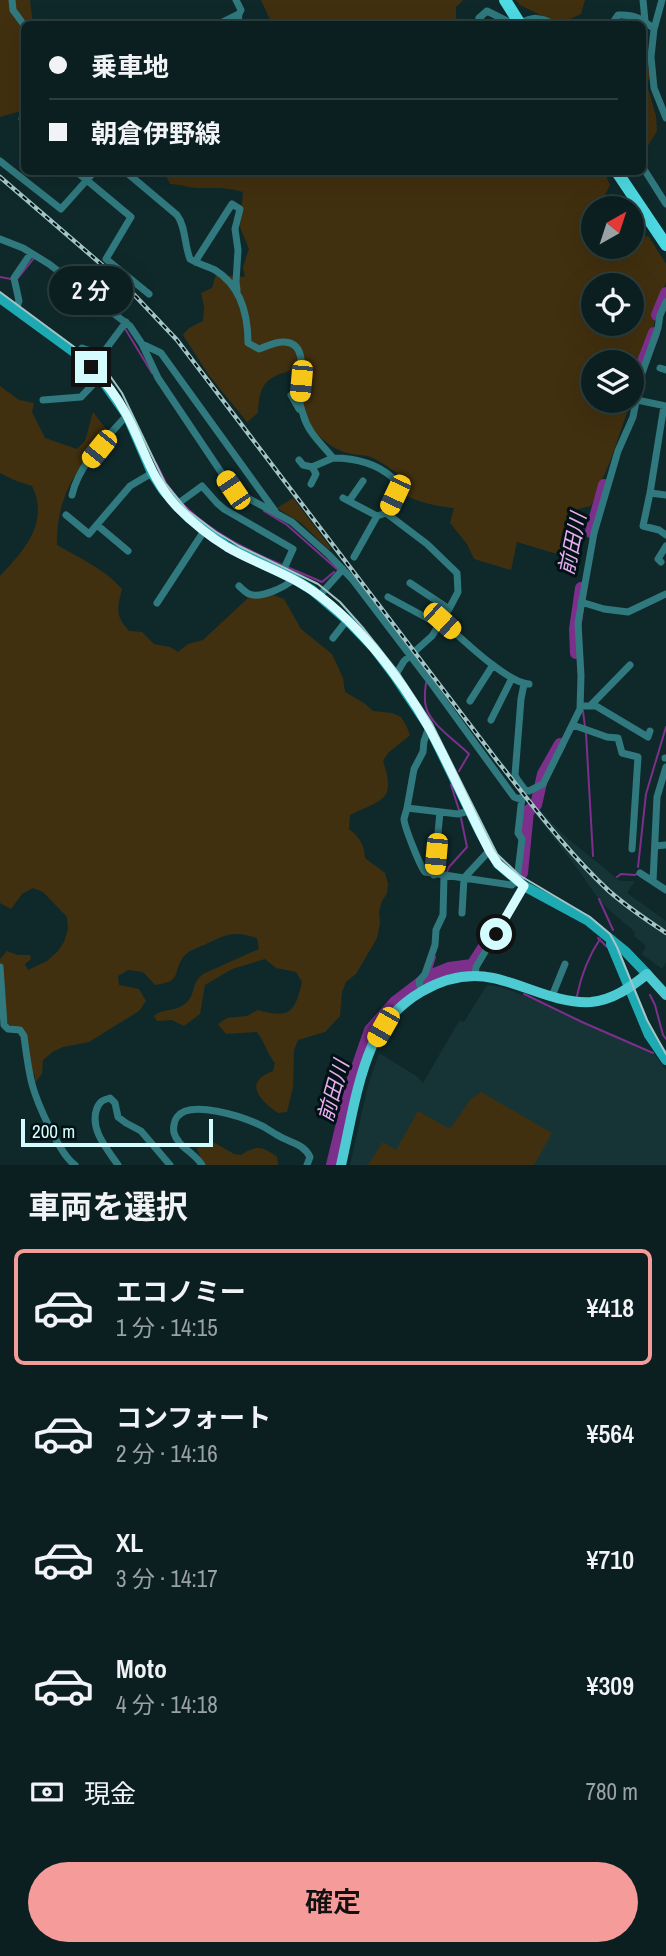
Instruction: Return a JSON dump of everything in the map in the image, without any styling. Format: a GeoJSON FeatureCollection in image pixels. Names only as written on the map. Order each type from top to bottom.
{"type":"FeatureCollection","features":[{"type":"Feature","properties":{"kind":"highway"},"geometry":{"type":"LineString","coordinates":[[505,0],[516,21]]}},
{"type":"Feature","properties":{"kind":"highway"},"geometry":{"type":"LineString","coordinates":[[619,175],[666,245]]}},
{"type":"Feature","properties":{"kind":"main road"},"geometry":{"type":"LineString","coordinates":[[0,298],[76,354],[100,377],[127,415],[152,473],[176,505],[204,531],[228,547],[294,579],[319,596],[374,648],[429,727],[498,864],[520,883],[587,920],[604,933],[648,974],[666,995]]}},
{"type":"Feature","properties":{"kind":"main road"},"geometry":{"type":"LineString","coordinates":[[604,933],[615,949],[649,1035],[666,1060]]}},
{"type":"Feature","properties":{"kind":"main road"},"geometry":{"type":"LineString","coordinates":[[341,1165],[360,1083],[372,1045],[390,1017],[419,987],[475,977],[498,979],[568,1001],[595,1002],[629,988],[648,974]]}},
{"type":"Feature","properties":{"kind":"street"},"geometry":{"type":"LineString","coordinates":[[12,0],[13,10],[21,21]]}},
{"type":"Feature","properties":{"kind":"street"},"geometry":{"type":"LineString","coordinates":[[236,0],[241,10],[238,21]]}},
{"type":"Feature","properties":{"kind":"street"},"geometry":{"type":"LineString","coordinates":[[643,0],[645,21]]}},
{"type":"Feature","properties":{"kind":"street"},"geometry":{"type":"LineString","coordinates":[[662,0],[654,29],[651,57],[654,88],[666,118]]}},
{"type":"Feature","properties":{"kind":"street"},"geometry":{"type":"LineString","coordinates":[[480,21],[478,19],[487,11],[510,21]]}},
{"type":"Feature","properties":{"kind":"street"},"geometry":{"type":"LineString","coordinates":[[224,21],[239,13]]}},
{"type":"Feature","properties":{"kind":"street"},"geometry":{"type":"LineString","coordinates":[[614,21],[618,15],[631,14],[645,21]]}},
{"type":"Feature","properties":{"kind":"street"},"geometry":{"type":"LineString","coordinates":[[523,21],[530,17],[546,21]]}},
{"type":"Feature","properties":{"kind":"street"},"geometry":{"type":"LineString","coordinates":[[646,22],[654,29]]}},
{"type":"Feature","properties":{"kind":"street"},"geometry":{"type":"LineString","coordinates":[[0,161],[61,209],[91,175]]}},
{"type":"Feature","properties":{"kind":"street"},"geometry":{"type":"LineString","coordinates":[[646,172],[666,204]]}},
{"type":"Feature","properties":{"kind":"street"},"geometry":{"type":"LineString","coordinates":[[81,175],[131,217],[106,259],[149,294]]}},
{"type":"Feature","properties":{"kind":"street"},"geometry":{"type":"LineString","coordinates":[[130,175],[182,221],[190,259],[218,272],[229,281],[246,313],[248,343],[259,349],[287,342],[298,349],[302,362],[299,398],[303,414]]}},
{"type":"Feature","properties":{"kind":"street"},"geometry":{"type":"LineString","coordinates":[[195,262],[232,204],[240,209],[234,229],[238,250],[237,293]]}},
{"type":"Feature","properties":{"kind":"street"},"geometry":{"type":"LineString","coordinates":[[0,239],[31,253],[69,278],[126,322],[142,344],[158,378],[233,490],[292,522],[352,579],[514,797],[522,800]]}},
{"type":"Feature","properties":{"kind":"street"},"geometry":{"type":"LineString","coordinates":[[16,309],[19,299],[14,278],[31,253]]}},
{"type":"Feature","properties":{"kind":"street"},"geometry":{"type":"LineString","coordinates":[[644,368],[666,302]]}},
{"type":"Feature","properties":{"kind":"street"},"geometry":{"type":"LineString","coordinates":[[76,354],[82,348],[103,353],[126,322]]}},
{"type":"Feature","properties":{"kind":"street"},"geometry":{"type":"LineString","coordinates":[[142,344],[161,353],[278,514]]}},
{"type":"Feature","properties":{"kind":"street"},"geometry":{"type":"LineString","coordinates":[[43,400],[81,397],[100,377]]}},
{"type":"Feature","properties":{"kind":"street"},"geometry":{"type":"LineString","coordinates":[[291,395],[313,436],[333,458]]}},
{"type":"Feature","properties":{"kind":"street"},"geometry":{"type":"LineString","coordinates":[[644,402],[665,406],[643,526],[659,530],[666,535]]}},
{"type":"Feature","properties":{"kind":"street"},"geometry":{"type":"LineString","coordinates":[[525,790],[541,784],[581,706],[578,633],[582,602],[599,513],[617,454],[635,413]]}},
{"type":"Feature","properties":{"kind":"street"},"geometry":{"type":"LineString","coordinates":[[72,495],[82,470],[127,415]]}},
{"type":"Feature","properties":{"kind":"street"},"geometry":{"type":"LineString","coordinates":[[299,460],[303,465],[312,467],[333,458],[359,460],[393,478],[396,490],[386,513],[377,516],[354,557]]}},
{"type":"Feature","properties":{"kind":"street"},"geometry":{"type":"LineString","coordinates":[[311,484],[316,474],[312,467]]}},
{"type":"Feature","properties":{"kind":"street"},"geometry":{"type":"LineString","coordinates":[[66,515],[89,534],[130,486],[152,473]]}},
{"type":"Feature","properties":{"kind":"street"},"geometry":{"type":"LineString","coordinates":[[363,481],[346,499],[377,516]]}},
{"type":"Feature","properties":{"kind":"street"},"geometry":{"type":"LineString","coordinates":[[176,505],[202,486],[224,509],[293,549],[282,573]]}},
{"type":"Feature","properties":{"kind":"street"},"geometry":{"type":"LineString","coordinates":[[650,493],[666,495]]}},
{"type":"Feature","properties":{"kind":"street"},"geometry":{"type":"LineString","coordinates":[[386,513],[427,544],[457,572],[458,592],[441,623],[432,636],[410,654],[395,676]]}},
{"type":"Feature","properties":{"kind":"street"},"geometry":{"type":"LineString","coordinates":[[97,525],[128,551]]}},
{"type":"Feature","properties":{"kind":"street"},"geometry":{"type":"LineString","coordinates":[[157,603],[204,531]]}},
{"type":"Feature","properties":{"kind":"street"},"geometry":{"type":"LineString","coordinates":[[661,562],[658,559],[666,546]]}},
{"type":"Feature","properties":{"kind":"street"},"geometry":{"type":"LineString","coordinates":[[319,596],[342,569]]}},
{"type":"Feature","properties":{"kind":"street"},"geometry":{"type":"LineString","coordinates":[[239,586],[255,595],[277,589],[294,579]]}},
{"type":"Feature","properties":{"kind":"street"},"geometry":{"type":"LineString","coordinates":[[410,583],[449,609]]}},
{"type":"Feature","properties":{"kind":"street"},"geometry":{"type":"LineString","coordinates":[[582,602],[604,609],[628,612],[665,596]]}},
{"type":"Feature","properties":{"kind":"street"},"geometry":{"type":"LineString","coordinates":[[388,597],[441,623],[493,665],[527,684],[521,699],[515,775],[525,790]]}},
{"type":"Feature","properties":{"kind":"street"},"geometry":{"type":"LineString","coordinates":[[333,638],[347,620]]}},
{"type":"Feature","properties":{"kind":"street"},"geometry":{"type":"LineString","coordinates":[[470,701],[493,665]]}},
{"type":"Feature","properties":{"kind":"street"},"geometry":{"type":"LineString","coordinates":[[591,705],[630,665]]}},
{"type":"Feature","properties":{"kind":"street"},"geometry":{"type":"LineString","coordinates":[[491,720],[512,678]]}},
{"type":"Feature","properties":{"kind":"street"},"geometry":{"type":"LineString","coordinates":[[581,706],[596,706],[648,737],[650,731]]}},
{"type":"Feature","properties":{"kind":"street"},"geometry":{"type":"LineString","coordinates":[[573,725],[618,738],[622,753],[638,757],[632,849]]}},
{"type":"Feature","properties":{"kind":"street"},"geometry":{"type":"LineString","coordinates":[[429,727],[423,752],[414,769],[404,820],[419,862],[425,872],[435,875],[512,885],[520,883]]}},
{"type":"Feature","properties":{"kind":"street"},"geometry":{"type":"LineString","coordinates":[[653,881],[657,797],[666,767]]}},
{"type":"Feature","properties":{"kind":"street"},"geometry":{"type":"LineString","coordinates":[[475,977],[476,967],[520,883],[522,839],[518,832],[525,790]]}},
{"type":"Feature","properties":{"kind":"street"},"geometry":{"type":"LineString","coordinates":[[407,808],[458,814],[469,811]]}},
{"type":"Feature","properties":{"kind":"street"},"geometry":{"type":"LineString","coordinates":[[435,875],[440,812]]}},
{"type":"Feature","properties":{"kind":"street"},"geometry":{"type":"LineString","coordinates":[[655,846],[666,845]]}},
{"type":"Feature","properties":{"kind":"street"},"geometry":{"type":"LineString","coordinates":[[461,914],[464,878],[489,850]]}},
{"type":"Feature","properties":{"kind":"street"},"geometry":{"type":"LineString","coordinates":[[640,873],[666,890]]}},
{"type":"Feature","properties":{"kind":"street"},"geometry":{"type":"LineString","coordinates":[[419,987],[443,915],[444,876]]}},
{"type":"Feature","properties":{"kind":"street"},"geometry":{"type":"LineString","coordinates":[[552,996],[565,964]]}},
{"type":"Feature","properties":{"kind":"street"},"geometry":{"type":"LineString","coordinates":[[0,967],[4,1025],[8,1029],[20,1030],[24,1036],[36,1096],[63,1153],[75,1165]]}},
{"type":"Feature","properties":{"kind":"street"},"geometry":{"type":"LineString","coordinates":[[118,1165],[95,1127],[95,1114],[99,1104],[110,1098],[115,1102],[118,1117],[141,1131],[170,1165]]}},
{"type":"Feature","properties":{"kind":"street"},"geometry":{"type":"LineString","coordinates":[[202,1165],[196,1156],[181,1145],[174,1134],[178,1116],[185,1110],[195,1108],[218,1112],[263,1126],[305,1149],[310,1157],[307,1165]]}},
{"type":"Feature","properties":{"kind":"shaded area"},"geometry":{"type":"Polygon","coordinates":[[[0,0],[30,0],[33,21],[21,21],[21,111],[0,117],[0,0]]]}},
{"type":"Feature","properties":{"kind":"shaded area"},"geometry":{"type":"Polygon","coordinates":[[[261,0],[463,0],[456,7],[458,21],[271,21],[261,0]]]}},
{"type":"Feature","properties":{"kind":"shaded area"},"geometry":{"type":"Polygon","coordinates":[[[516,0],[585,0],[581,14],[566,21],[553,21],[520,5],[516,0]]]}},
{"type":"Feature","properties":{"kind":"shaded area"},"geometry":{"type":"Polygon","coordinates":[[[646,68],[651,72],[647,85],[656,116],[657,131],[646,149],[646,68]]]}},
{"type":"Feature","properties":{"kind":"shaded area"},"geometry":{"type":"Polygon","coordinates":[[[166,175],[605,175],[610,185],[604,196],[581,196],[581,259],[644,259],[644,236],[649,237],[666,264],[666,282],[653,330],[643,350],[581,350],[581,413],[627,413],[591,506],[578,509],[568,524],[566,540],[557,554],[517,542],[511,570],[474,559],[467,544],[450,523],[454,508],[428,504],[409,497],[401,489],[397,473],[368,456],[339,450],[317,434],[307,417],[293,370],[266,383],[260,395],[258,413],[247,422],[208,374],[183,335],[189,328],[203,321],[201,293],[212,288],[216,275],[245,277],[243,267],[249,249],[240,227],[243,192],[170,184],[166,175]]]}},
{"type":"Feature","properties":{"kind":"shaded area"},"geometry":{"type":"Polygon","coordinates":[[[0,386],[19,400],[34,403],[32,412],[45,438],[77,449],[85,441],[93,412],[106,429],[110,438],[82,466],[66,494],[58,524],[57,545],[100,570],[122,589],[118,611],[129,631],[142,632],[154,644],[170,647],[178,652],[188,644],[203,640],[248,598],[273,595],[284,599],[301,629],[332,654],[343,678],[345,692],[373,711],[401,717],[410,735],[388,753],[383,761],[387,774],[387,792],[378,802],[350,815],[349,829],[361,842],[365,858],[385,873],[387,893],[379,912],[377,938],[356,974],[346,982],[342,992],[340,1016],[325,1032],[298,1040],[294,1050],[293,1087],[287,1112],[278,1113],[265,1103],[257,1092],[258,1081],[273,1071],[275,1063],[257,1032],[226,1034],[218,1024],[227,1018],[247,1016],[258,1010],[277,1014],[289,1011],[297,1001],[302,982],[296,972],[276,968],[265,959],[232,969],[205,985],[200,1014],[184,1026],[172,1020],[157,1021],[154,1016],[186,1003],[203,974],[259,949],[257,938],[241,934],[229,935],[193,949],[180,962],[173,979],[164,983],[155,985],[143,972],[128,970],[118,976],[119,985],[139,989],[146,1001],[139,1011],[89,1042],[54,1051],[43,1060],[42,1074],[35,1083],[35,1075],[28,1070],[20,1028],[9,1025],[6,1020],[1,994],[0,959],[7,951],[17,955],[30,955],[31,959],[25,964],[28,970],[47,961],[57,952],[68,929],[67,917],[43,892],[33,888],[22,894],[11,909],[0,903],[0,576],[32,535],[38,512],[32,486],[0,473],[0,386]]]}},
{"type":"Feature","properties":{"kind":"shaded area"},"geometry":{"type":"Polygon","coordinates":[[[293,498],[331,548],[329,550],[301,523],[277,508],[293,498]]]}},
{"type":"Feature","properties":{"kind":"shaded area"},"geometry":{"type":"Polygon","coordinates":[[[538,808],[567,838],[620,881],[635,881],[627,893],[666,921],[666,962],[662,969],[642,954],[646,946],[595,894],[533,811],[538,808]]]}},
{"type":"Feature","properties":{"kind":"shaded area"},"geometry":{"type":"Polygon","coordinates":[[[487,985],[520,994],[655,1055],[666,1070],[666,1165],[350,1165],[368,1086],[379,1053],[418,1077],[423,1083],[459,1021],[464,1022],[487,985]]]}},
{"type":"Feature","properties":{"kind":"shaded area"},"geometry":{"type":"Polygon","coordinates":[[[481,1092],[552,1133],[534,1165],[368,1165],[383,1142],[396,1150],[418,1111],[450,1129],[471,1099],[481,1092]]]}},
{"type":"Feature","properties":{"kind":"shaded area"},"geometry":{"type":"Polygon","coordinates":[[[215,1143],[241,1155],[255,1148],[263,1149],[277,1157],[278,1165],[203,1165],[197,1148],[215,1143]]]}},
{"type":"Feature","properties":{"kind":"waterway"},"geometry":{"type":"LineString","coordinates":[[18,278],[34,258]]}},
{"type":"Feature","properties":{"kind":"waterway"},"geometry":{"type":"LineString","coordinates":[[0,277],[11,279]]}},
{"type":"Feature","properties":{"kind":"waterway","name":"前田川"},"geometry":{"type":"LineString","coordinates":[[657,315],[666,293]]}},
{"type":"Feature","properties":{"kind":"waterway"},"geometry":{"type":"LineString","coordinates":[[124,327],[152,373]]}},
{"type":"Feature","properties":{"kind":"waterway","name":"前田川"},"geometry":{"type":"LineString","coordinates":[[644,359],[654,333]]}},
{"type":"Feature","properties":{"kind":"waterway"},"geometry":{"type":"LineString","coordinates":[[156,463],[179,500]]}},
{"type":"Feature","properties":{"kind":"waterway","name":"前田川"},"geometry":{"type":"LineString","coordinates":[[591,532],[604,485]]}},
{"type":"Feature","properties":{"kind":"waterway"},"geometry":{"type":"LineString","coordinates":[[183,504],[217,532],[282,565]]}},
{"type":"Feature","properties":{"kind":"waterway"},"geometry":{"type":"LineString","coordinates":[[264,511],[287,525],[338,570]]}},
{"type":"Feature","properties":{"kind":"waterway"},"geometry":{"type":"LineString","coordinates":[[287,567],[322,582],[334,572]]}},
{"type":"Feature","properties":{"kind":"waterway","name":"前田川"},"geometry":{"type":"LineString","coordinates":[[576,653],[575,629],[581,588]]}},
{"type":"Feature","properties":{"kind":"waterway"},"geometry":{"type":"LineString","coordinates":[[426,683],[425,701],[428,713],[438,726],[469,754],[459,771]]}},
{"type":"Feature","properties":{"kind":"waterway"},"geometry":{"type":"LineString","coordinates":[[583,711],[585,727]]}},
{"type":"Feature","properties":{"kind":"waterway"},"geometry":{"type":"LineString","coordinates":[[638,867],[646,794],[666,727]]}},
{"type":"Feature","properties":{"kind":"waterway"},"geometry":{"type":"LineString","coordinates":[[586,733],[593,856]]}},
{"type":"Feature","properties":{"kind":"waterway","name":"前田川"},"geometry":{"type":"LineString","coordinates":[[536,805],[543,774],[560,744]]}},
{"type":"Feature","properties":{"kind":"waterway"},"geometry":{"type":"LineString","coordinates":[[451,785],[459,810]]}},
{"type":"Feature","properties":{"kind":"waterway","name":"前田川"},"geometry":{"type":"LineString","coordinates":[[522,873],[528,811],[532,808]]}},
{"type":"Feature","properties":{"kind":"waterway"},"geometry":{"type":"LineString","coordinates":[[447,872],[467,847],[461,818]]}},
{"type":"Feature","properties":{"kind":"waterway"},"geometry":{"type":"LineString","coordinates":[[617,877],[621,874],[638,873]]}},
{"type":"Feature","properties":{"kind":"waterway"},"geometry":{"type":"LineString","coordinates":[[599,899],[613,930]]}},
{"type":"Feature","properties":{"kind":"waterway"},"geometry":{"type":"LineString","coordinates":[[598,938],[607,947]]}},
{"type":"Feature","properties":{"kind":"waterway","name":"前田川"},"geometry":{"type":"LineString","coordinates":[[332,1165],[352,1082],[370,1030],[395,1002],[429,976],[449,968],[472,965],[489,939]]}},
{"type":"Feature","properties":{"kind":"waterway"},"geometry":{"type":"LineString","coordinates":[[577,996],[586,967],[600,939]]}},
{"type":"Feature","properties":{"kind":"waterway"},"geometry":{"type":"LineString","coordinates":[[429,976],[435,957]]}},
{"type":"Feature","properties":{"kind":"waterway"},"geometry":{"type":"LineString","coordinates":[[524,994],[653,1053]]}},
{"type":"Feature","properties":{"kind":"waterway"},"geometry":{"type":"LineString","coordinates":[[650,995],[666,1039]]}},
{"type":"Feature","properties":{"kind":"tram line"},"geometry":{"type":"LineString","coordinates":[[0,292],[108,373],[122,393],[165,483],[187,510],[239,546],[318,584],[340,602],[364,629],[398,672],[431,722],[497,854],[519,875],[590,917],[610,934],[647,1020],[666,1054]]}},
{"type":"Feature","properties":{"kind":"railway"},"geometry":{"type":"LineString","coordinates":[[0,177],[123,283],[177,340],[552,829],[609,891],[666,933]]}},
{"type":"Feature","properties":{"kind":"route"},"geometry":{"type":"LineString","coordinates":[[91,367],[111,390],[127,415],[152,473],[176,505],[198,527],[228,547],[294,579],[322,598],[374,648],[395,676],[429,727],[490,852],[508,874],[524,886],[496,934]]}}]}
